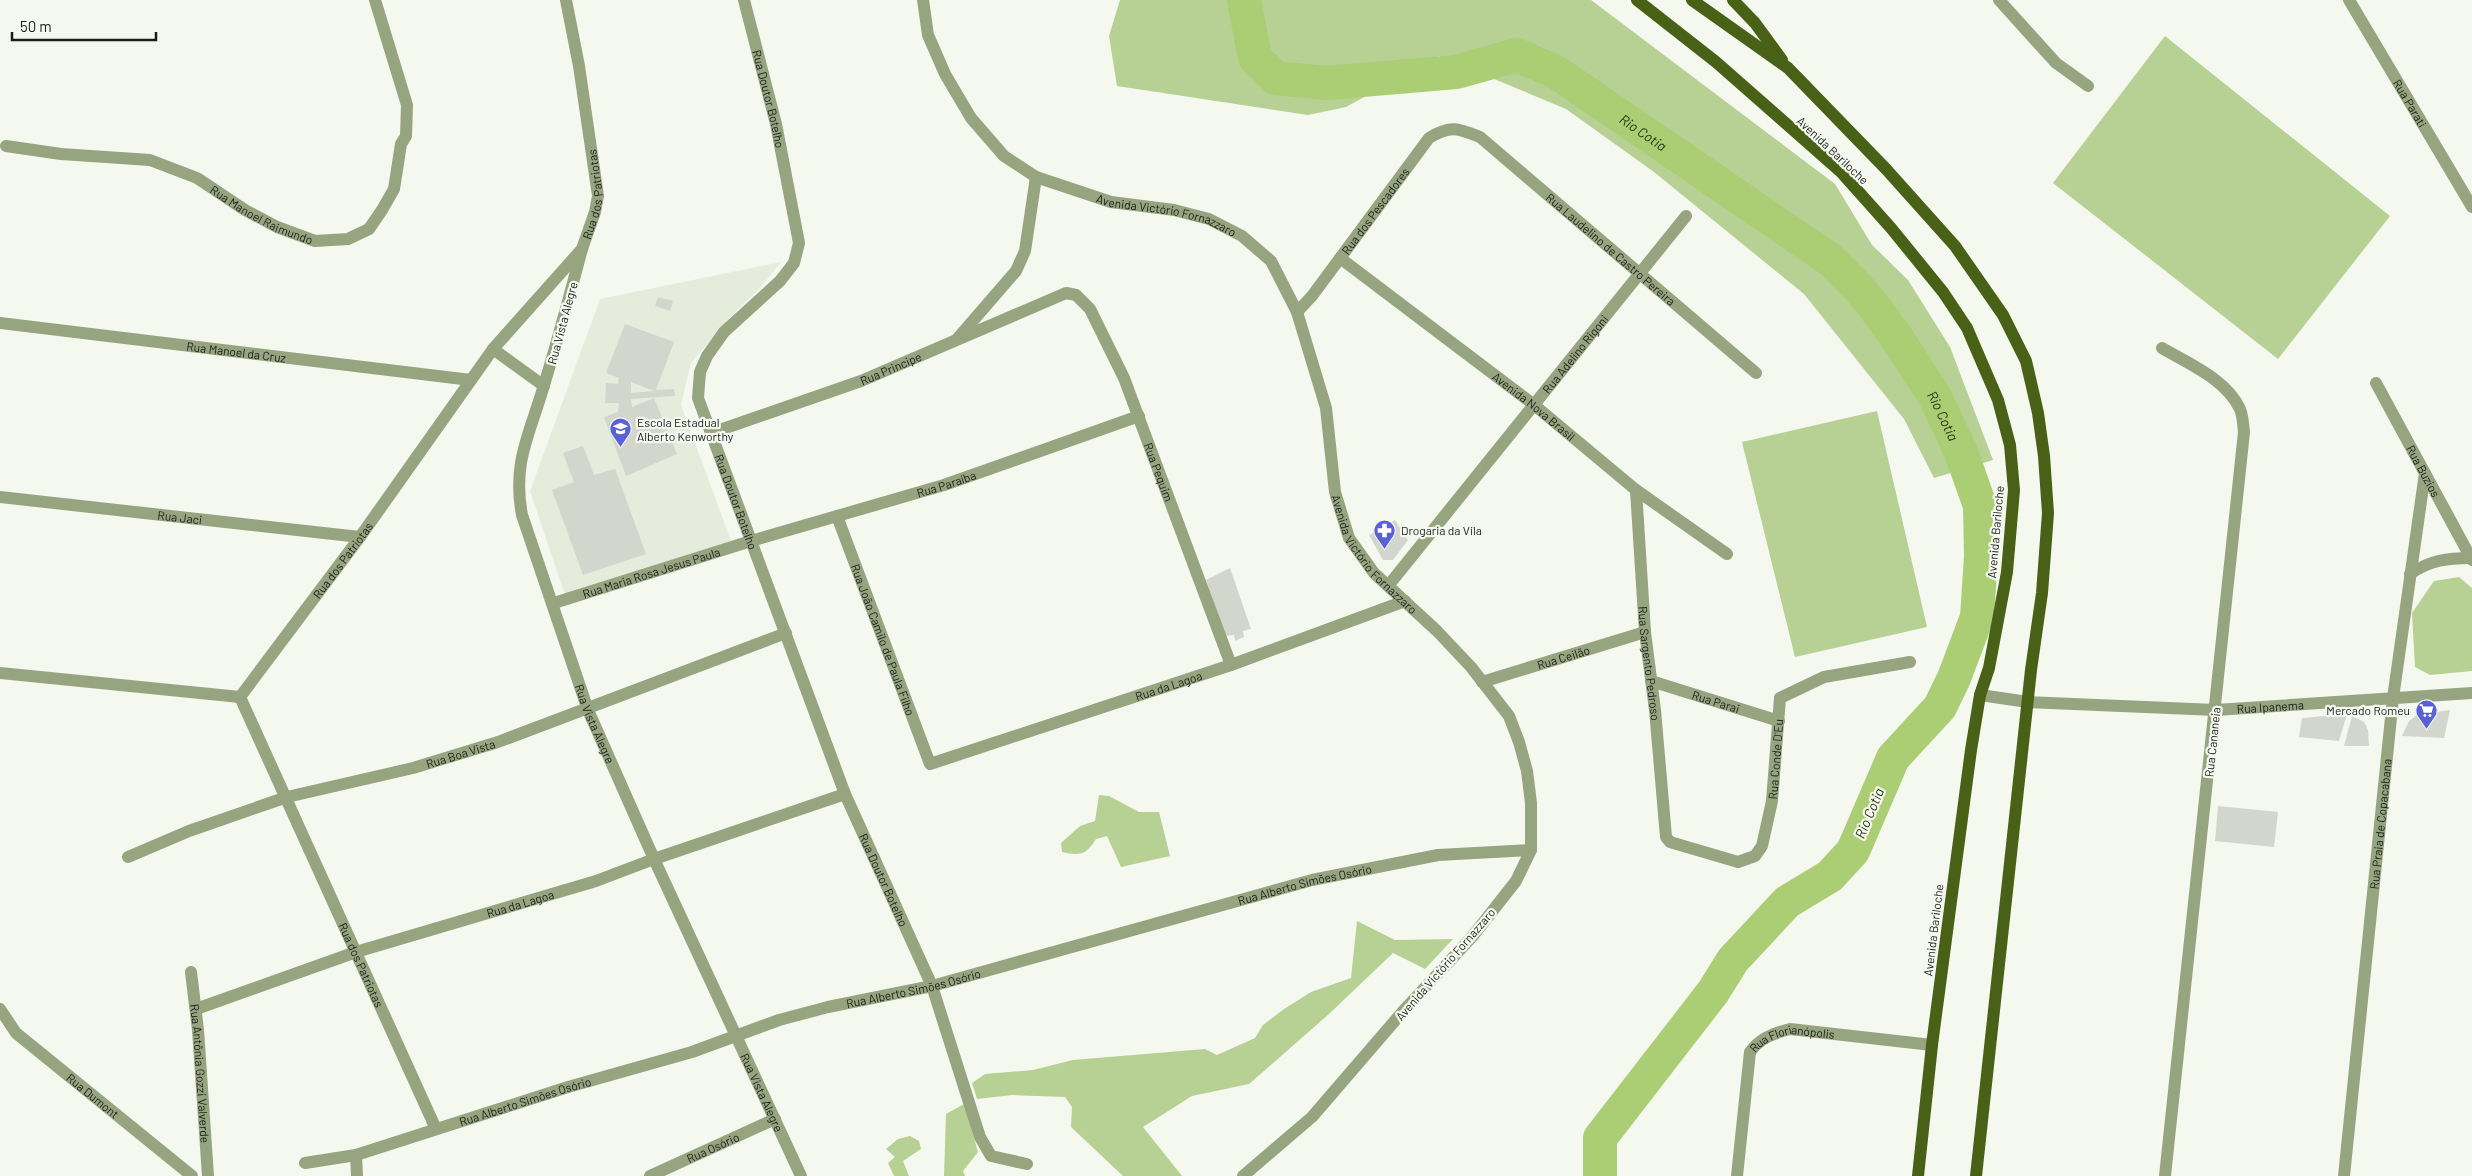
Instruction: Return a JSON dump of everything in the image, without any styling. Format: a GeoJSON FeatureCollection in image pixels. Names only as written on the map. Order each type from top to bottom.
{"type":"FeatureCollection","features":[{"type":"Feature","properties":{"kind":"main road","name":"Avenida Bariloche"},"geometry":{"type":"LineString","coordinates":[[1637,0],[1716,62],[1841,172],[1914,256],[1943,292],[1967,328],[1998,400],[2010,445],[2014,490],[2007,572],[1989,668],[1980,695],[1932,1045],[1918,1176]]}},
{"type":"Feature","properties":{"kind":"main road","name":"Avenida Bariloche"},"geometry":{"type":"LineString","coordinates":[[1692,0],[1788,68],[1886,169],[1955,246],[2003,315],[2026,361],[2038,413],[2048,513],[2042,593],[2028,702],[1976,1176]]}},
{"type":"Feature","properties":{"kind":"main road"},"geometry":{"type":"LineString","coordinates":[[1734,0],[1755,23],[1788,68]]}},
{"type":"Feature","properties":{"kind":"street","name":"Rua Manoel Raimundo"},"geometry":{"type":"LineString","coordinates":[[6,146],[61,154],[150,160],[197,178],[245,210],[278,227],[315,241],[348,239],[368,229],[394,189],[400,144],[406,136],[407,105],[375,0]]}},
{"type":"Feature","properties":{"kind":"street","name":"Rua dos Patriotas"},"geometry":{"type":"LineString","coordinates":[[436,1129],[287,796],[240,697],[360,537],[493,349],[582,249],[595,212],[598,196],[579,66],[566,0]]}},
{"type":"Feature","properties":{"kind":"street","name":"Rua Doutor Botelho"},"geometry":{"type":"LineString","coordinates":[[744,0],[776,124],[799,244],[794,263],[780,281],[724,332],[707,356],[700,372],[698,398],[845,794],[932,986],[985,1148],[991,1156],[1027,1164]]}},
{"type":"Feature","properties":{"kind":"street","name":"Avenida Victório Fornazzaro"},"geometry":{"type":"LineString","coordinates":[[923,0],[928,35],[945,74],[971,118],[1004,156],[1036,177],[1111,202],[1174,210],[1209,219],[1242,236],[1270,261],[1297,312],[1326,408],[1335,492],[1349,538],[1374,573],[1437,631],[1482,682],[1508,716],[1519,742],[1527,771],[1531,803],[1531,850],[1516,881],[1472,937],[1405,1009],[1312,1117],[1243,1176]]}},
{"type":"Feature","properties":{"kind":"street"},"geometry":{"type":"LineString","coordinates":[[1998,0],[2056,63],[2088,86]]}},
{"type":"Feature","properties":{"kind":"street","name":"Rua Parati"},"geometry":{"type":"LineString","coordinates":[[2349,0],[2472,207]]}},
{"type":"Feature","properties":{"kind":"street","name":"Rua dos Pescadores"},"geometry":{"type":"LineString","coordinates":[[1297,312],[1340,258],[1429,138],[1440,131],[1452,128],[1464,130]]}},
{"type":"Feature","properties":{"kind":"street","name":"Rua Laudelino de Castro Pereira"},"geometry":{"type":"LineString","coordinates":[[1464,130],[1480,137],[1756,373]]}},
{"type":"Feature","properties":{"kind":"street"},"geometry":{"type":"LineString","coordinates":[[955,341],[1016,271],[1025,251],[1036,177]]}},
{"type":"Feature","properties":{"kind":"street","name":"Rua Adelino Rigoni"},"geometry":{"type":"LineString","coordinates":[[1388,586],[1686,216]]}},
{"type":"Feature","properties":{"kind":"street","name":"Rua Vista Alegre"},"geometry":{"type":"LineString","coordinates":[[582,249],[544,386],[520,456],[518,494],[522,515],[554,603],[588,710],[801,1176]]}},
{"type":"Feature","properties":{"kind":"street","name":"Avenida Nova Brasil"},"geometry":{"type":"LineString","coordinates":[[1340,258],[1534,404],[1636,490],[1727,554]]}},
{"type":"Feature","properties":{"kind":"street","name":"Rua Principe"},"geometry":{"type":"LineString","coordinates":[[711,433],[861,381],[1066,294]]}},
{"type":"Feature","properties":{"kind":"street","name":"Rua Pequim"},"geometry":{"type":"LineString","coordinates":[[1066,294],[1076,295],[1090,310],[1124,378],[1230,665]]}},
{"type":"Feature","properties":{"kind":"street","name":"Rua Manoel da Cruz"},"geometry":{"type":"LineString","coordinates":[[0,323],[471,380]]}},
{"type":"Feature","properties":{"kind":"street","name":"Rua Cananeia"},"geometry":{"type":"LineString","coordinates":[[2162,348],[2205,373],[2228,391],[2241,410],[2244,432],[2216,710],[2165,1176]]}},
{"type":"Feature","properties":{"kind":"street"},"geometry":{"type":"LineString","coordinates":[[493,349],[544,386]]}},
{"type":"Feature","properties":{"kind":"street","name":"Rua Buzios"},"geometry":{"type":"LineString","coordinates":[[2376,383],[2471,559]]}},
{"type":"Feature","properties":{"kind":"street","name":"Rua Paraíba"},"geometry":{"type":"LineString","coordinates":[[751,541],[944,485],[1139,416]]}},
{"type":"Feature","properties":{"kind":"street","name":"Rua Praia de Copacabana"},"geometry":{"type":"LineString","coordinates":[[2344,1176],[2393,698],[2425,473]]}},
{"type":"Feature","properties":{"kind":"street","name":"Rua Sargento Pedroso"},"geometry":{"type":"LineString","coordinates":[[1636,490],[1645,632],[1666,837]]}},
{"type":"Feature","properties":{"kind":"street","name":"Rua Jaci"},"geometry":{"type":"LineString","coordinates":[[0,497],[360,537]]}},
{"type":"Feature","properties":{"kind":"street","name":"Rua João Camilo de Paula Filho"},"geometry":{"type":"LineString","coordinates":[[837,516],[930,764]]}},
{"type":"Feature","properties":{"kind":"street","name":"Rua Maria Rosa Jesus Paula"},"geometry":{"type":"LineString","coordinates":[[554,603],[751,541]]}},
{"type":"Feature","properties":{"kind":"street"},"geometry":{"type":"LineString","coordinates":[[2410,574],[2423,565],[2437,560],[2471,559]]}},
{"type":"Feature","properties":{"kind":"street","name":"Rua da Lagoa"},"geometry":{"type":"LineString","coordinates":[[930,764],[1230,665],[1405,601]]}},
{"type":"Feature","properties":{"kind":"street","name":"Rua Ceilão"},"geometry":{"type":"LineString","coordinates":[[1482,682],[1645,632]]}},
{"type":"Feature","properties":{"kind":"street","name":"Rua Boa Vista"},"geometry":{"type":"LineString","coordinates":[[128,857],[189,831],[287,796],[413,768],[498,742],[588,710],[786,633]]}},
{"type":"Feature","properties":{"kind":"street","name":"Rua Conde D'Eu"},"geometry":{"type":"LineString","coordinates":[[1666,837],[1670,842],[1738,862],[1755,856],[1762,846],[1772,801],[1780,698],[1824,677],[1910,662]]}},
{"type":"Feature","properties":{"kind":"street"},"geometry":{"type":"LineString","coordinates":[[0,673],[240,697]]}},
{"type":"Feature","properties":{"kind":"street","name":"Rua Parai"},"geometry":{"type":"LineString","coordinates":[[1651,681],[1779,721]]}},
{"type":"Feature","properties":{"kind":"street","name":"Rua Ipanema"},"geometry":{"type":"LineString","coordinates":[[1980,695],[2028,702],[2216,710],[2472,693]]}},
{"type":"Feature","properties":{"kind":"street","name":"Rua da Lagoa"},"geometry":{"type":"LineString","coordinates":[[196,1009],[356,952],[596,881],[654,858],[845,794]]}},
{"type":"Feature","properties":{"kind":"street","name":"Rua Alberto Simões Osório"},"geometry":{"type":"LineString","coordinates":[[305,1163],[356,1155],[568,1087],[692,1052],[779,1020],[828,1007],[932,986],[1336,874],[1438,855],[1531,850]]}},
{"type":"Feature","properties":{"kind":"street","name":"Rua Antônia Gozzi Valverde"},"geometry":{"type":"LineString","coordinates":[[191,972],[196,1009],[208,1176]]}},
{"type":"Feature","properties":{"kind":"street","name":"Rua Dumont"},"geometry":{"type":"LineString","coordinates":[[0,1008],[16,1033],[192,1176]]}},
{"type":"Feature","properties":{"kind":"street","name":"Rua Florianópolis"},"geometry":{"type":"LineString","coordinates":[[1737,1176],[1750,1052],[1756,1044],[1772,1034],[1790,1029],[1932,1045]]}},
{"type":"Feature","properties":{"kind":"street","name":"Rua Osório"},"geometry":{"type":"LineString","coordinates":[[650,1176],[775,1120]]}},
{"type":"Feature","properties":{"kind":"street"},"geometry":{"type":"LineString","coordinates":[[356,1155],[358,1176]]}},
{"type":"Feature","properties":{"kind":"shaded area","name":"Escola Estadual Alberto Kenworthy"},"geometry":{"type":"Polygon","coordinates":[[[781,262],[760,288],[731,316],[691,363],[681,405],[731,541],[565,595],[530,491],[600,299],[781,262]]]}},
{"type":"Feature","properties":{"kind":"green space"},"geometry":{"type":"Polygon","coordinates":[[[1120,0],[1591,0],[1835,184],[1872,245],[1908,280],[1950,347],[1993,460],[1934,478],[1904,419],[1804,294],[1654,172],[1566,109],[1439,56],[1346,107],[1308,115],[1117,86],[1109,36],[1120,0]]]}},
{"type":"Feature","properties":{"kind":"green space"},"geometry":{"type":"Polygon","coordinates":[[[2165,36],[2390,216],[2278,359],[2053,183],[2165,36]]]}},
{"type":"Feature","properties":{"kind":"green space"},"geometry":{"type":"Polygon","coordinates":[[[1877,411],[1927,627],[1795,657],[1742,442],[1877,411]]]}},
{"type":"Feature","properties":{"kind":"green space"},"geometry":{"type":"Polygon","coordinates":[[[2459,577],[2472,588],[2472,671],[2430,675],[2415,667],[2412,613],[2434,581],[2459,577]]]}},
{"type":"Feature","properties":{"kind":"green space"},"geometry":{"type":"Polygon","coordinates":[[[1099,795],[1109,796],[1139,812],[1159,812],[1170,856],[1121,867],[1107,836],[1096,839],[1082,853],[1062,852],[1061,843],[1080,826],[1095,821],[1099,795]]]}},
{"type":"Feature","properties":{"kind":"green space"},"geometry":{"type":"Polygon","coordinates":[[[1357,921],[1395,940],[1453,939],[1425,969],[1393,953],[1329,1014],[1249,1084],[1192,1096],[1143,1127],[1182,1176],[1123,1176],[1071,1127],[1072,1107],[1065,1097],[1012,1095],[977,1099],[972,1083],[985,1074],[1033,1070],[1073,1060],[1205,1049],[1217,1055],[1255,1038],[1263,1025],[1311,992],[1351,978],[1357,921]]]}},
{"type":"Feature","properties":{"kind":"green space"},"geometry":{"type":"Polygon","coordinates":[[[964,1104],[978,1152],[963,1171],[965,1176],[944,1176],[946,1114],[964,1104]]]}},
{"type":"Feature","properties":{"kind":"green space"},"geometry":{"type":"Polygon","coordinates":[[[910,1136],[919,1141],[921,1149],[903,1161],[909,1176],[894,1176],[888,1163],[895,1157],[886,1149],[898,1139],[910,1136]]]}},
{"type":"Feature","properties":{"kind":"building"},"geometry":{"type":"Polygon","coordinates":[[[658,297],[673,301],[670,311],[655,306],[658,297]]]}},
{"type":"Feature","properties":{"kind":"building"},"geometry":{"type":"Polygon","coordinates":[[[625,324],[674,342],[656,390],[674,389],[675,396],[631,399],[632,407],[654,398],[677,454],[626,476],[604,417],[618,412],[619,403],[605,403],[606,383],[618,384],[619,378],[606,373],[625,324]],[[631,382],[631,393],[654,391],[631,382]]]}},
{"type":"Feature","properties":{"kind":"building"},"geometry":{"type":"Polygon","coordinates":[[[583,446],[594,475],[615,469],[646,554],[583,575],[552,490],[574,482],[563,453],[583,446]]]}},
{"type":"Feature","properties":{"kind":"building"},"geometry":{"type":"Polygon","coordinates":[[[1395,520],[1408,540],[1393,560],[1383,560],[1369,535],[1395,520]]]}},
{"type":"Feature","properties":{"kind":"building"},"geometry":{"type":"Polygon","coordinates":[[[1230,568],[1251,629],[1243,631],[1244,637],[1235,641],[1234,635],[1225,636],[1206,580],[1230,568]]]}},
{"type":"Feature","properties":{"kind":"building","name":"Mercado Romeu"},"geometry":{"type":"Polygon","coordinates":[[[2450,710],[2444,738],[2402,736],[2409,721],[2417,715],[2450,710]]]}},
{"type":"Feature","properties":{"kind":"building"},"geometry":{"type":"Polygon","coordinates":[[[2347,714],[2339,741],[2299,737],[2302,718],[2347,714]]]}},
{"type":"Feature","properties":{"kind":"building"},"geometry":{"type":"Polygon","coordinates":[[[2352,716],[2364,722],[2368,730],[2369,746],[2344,746],[2352,716]]]}},
{"type":"Feature","properties":{"kind":"building"},"geometry":{"type":"Polygon","coordinates":[[[2218,806],[2278,812],[2274,847],[2215,841],[2218,806]]]}},
{"type":"Feature","properties":{"kind":"waterway","name":"Rio Cotia"},"geometry":{"type":"LineString","coordinates":[[1244,0],[1255,58],[1275,78],[1327,83],[1456,72],[1517,55],[1556,72],[1832,261],[1866,296],[1897,338],[1935,397],[1961,452],[1980,506],[1981,556],[1977,617],[1954,678],[1940,707],[1893,758],[1853,851],[1830,876],[1787,902],[1733,960],[1713,992],[1600,1138],[1600,1176]]}},
{"type":"Feature","properties":{"kind":"place","name":"Escola Estadual Alberto Kenworthy"},"geometry":{"type":"Point","coordinates":[621,448]}},
{"type":"Feature","properties":{"kind":"place","name":"Drogaria da Vila"},"geometry":{"type":"Point","coordinates":[1385,549]}},
{"type":"Feature","properties":{"kind":"place","name":"Mercado Romeu"},"geometry":{"type":"Point","coordinates":[2426,729]}}]}
